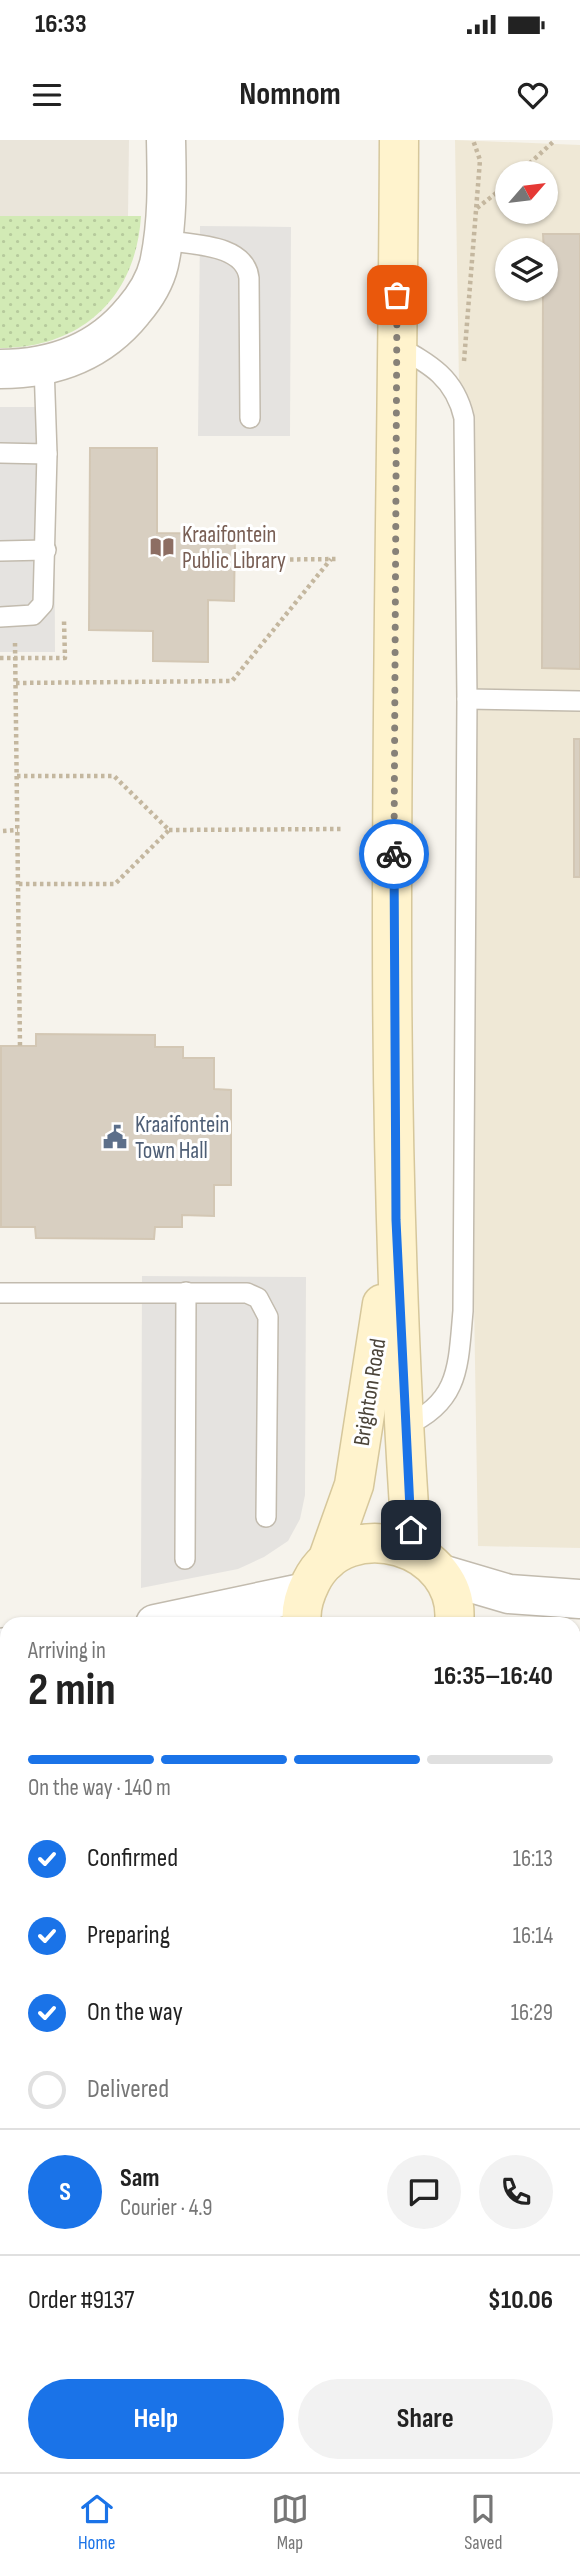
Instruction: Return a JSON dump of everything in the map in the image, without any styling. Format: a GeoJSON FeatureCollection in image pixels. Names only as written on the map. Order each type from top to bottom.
{"type":"FeatureCollection","features":[{"type":"Feature","properties":{"kind":"main road","name":"Brighton Road"},"geometry":{"type":"LineString","coordinates":[[399,140],[393,691],[396,1220],[412,1550]]}},
{"type":"Feature","properties":{"kind":"main road","name":"Brighton Road"},"geometry":{"type":"LineString","coordinates":[[327,1561],[354,1485],[396,1220]]}},
{"type":"Feature","properties":{"kind":"main road"},"geometry":{"type":"LineString","coordinates":[[304,1608],[314,1575],[327,1561],[346,1549],[368,1542],[398,1544],[412,1550],[441,1574],[451,1594],[453,1617]]}},
{"type":"Feature","properties":{"kind":"street"},"geometry":{"type":"LineString","coordinates":[[0,369],[44,365],[85,351],[121,325],[152,283],[167,211],[166,140]]}},
{"type":"Feature","properties":{"kind":"street"},"geometry":{"type":"LineString","coordinates":[[441,1574],[509,1594],[580,1599]]}},
{"type":"Feature","properties":{"kind":"street"},"geometry":{"type":"LineString","coordinates":[[220,1617],[304,1608]]}},
{"type":"Feature","properties":{"kind":"lane"},"geometry":{"type":"LineString","coordinates":[[163,240],[230,252],[246,265],[249,278],[250,418]]}},
{"type":"Feature","properties":{"kind":"lane"},"geometry":{"type":"LineString","coordinates":[[397,346],[432,365],[444,375],[453,387],[464,418],[467,699],[463,1311],[460,1349],[448,1391],[436,1410],[405,1426]]}},
{"type":"Feature","properties":{"kind":"lane"},"geometry":{"type":"LineString","coordinates":[[7,617],[33,615],[43,604],[47,454],[44,365]]}},
{"type":"Feature","properties":{"kind":"lane"},"geometry":{"type":"LineString","coordinates":[[0,453],[47,454]]}},
{"type":"Feature","properties":{"kind":"lane"},"geometry":{"type":"LineString","coordinates":[[0,551],[46,550]]}},
{"type":"Feature","properties":{"kind":"lane"},"geometry":{"type":"LineString","coordinates":[[467,699],[580,701]]}},
{"type":"Feature","properties":{"kind":"lane"},"geometry":{"type":"LineString","coordinates":[[186,1559],[187,1292]]}},
{"type":"Feature","properties":{"kind":"lane"},"geometry":{"type":"LineString","coordinates":[[0,1293],[247,1293],[258,1298],[267,1312],[266,1517]]}},
{"type":"Feature","properties":{"kind":"path"},"geometry":{"type":"LineString","coordinates":[[463,372],[480,160],[473,140]]}},
{"type":"Feature","properties":{"kind":"path"},"geometry":{"type":"LineString","coordinates":[[532,161],[553,142]]}},
{"type":"Feature","properties":{"kind":"path"},"geometry":{"type":"LineString","coordinates":[[477,209],[495,194]]}},
{"type":"Feature","properties":{"kind":"path"},"geometry":{"type":"LineString","coordinates":[[16,683],[232,681],[331,558]]}},
{"type":"Feature","properties":{"kind":"path"},"geometry":{"type":"LineString","coordinates":[[234,560],[338,559]]}},
{"type":"Feature","properties":{"kind":"path"},"geometry":{"type":"LineString","coordinates":[[7,617],[16,683],[20,1047]]}},
{"type":"Feature","properties":{"kind":"path"},"geometry":{"type":"LineString","coordinates":[[17,776],[114,775],[169,830]]}},
{"type":"Feature","properties":{"kind":"path"},"geometry":{"type":"LineString","coordinates":[[18,884],[115,884],[169,830],[344,829]]}},
{"type":"Feature","properties":{"kind":"path"},"geometry":{"type":"LineString","coordinates":[[3,831],[18,830]]}},
{"type":"Feature","properties":{"kind":"shaded area"},"geometry":{"type":"Polygon","coordinates":[[[0,140],[129,140],[128,216],[0,216],[0,140]]]}},
{"type":"Feature","properties":{"kind":"shaded area"},"geometry":{"type":"Polygon","coordinates":[[[455,140],[580,145],[580,1548],[478,1546],[455,140]]]}},
{"type":"Feature","properties":{"kind":"shaded area"},"geometry":{"type":"Polygon","coordinates":[[[200,226],[291,227],[290,436],[198,436],[200,226]]]}},
{"type":"Feature","properties":{"kind":"shaded area"},"geometry":{"type":"Polygon","coordinates":[[[0,407],[54,407],[55,652],[0,652],[0,407]]]}},
{"type":"Feature","properties":{"kind":"shaded area"},"geometry":{"type":"Polygon","coordinates":[[[142,1276],[306,1277],[305,1495],[300,1519],[288,1541],[264,1557],[238,1569],[141,1588],[142,1276]]]}},
{"type":"Feature","properties":{"kind":"green space"},"geometry":{"type":"Polygon","coordinates":[[[0,216],[141,216],[137,245],[128,271],[116,294],[99,313],[79,328],[56,339],[29,346],[0,348],[0,216]]]}},
{"type":"Feature","properties":{"kind":"building"},"geometry":{"type":"Polygon","coordinates":[[[543,234],[580,234],[580,669],[542,668],[543,301],[558,301],[558,238],[543,238],[543,234]]]}},
{"type":"Feature","properties":{"kind":"building","name":"Kraaifontein Public Library"},"geometry":{"type":"Polygon","coordinates":[[[90,448],[157,448],[157,533],[235,534],[234,601],[208,600],[208,662],[153,661],[153,631],[89,630],[90,448]]]}},
{"type":"Feature","properties":{"kind":"building"},"geometry":{"type":"Polygon","coordinates":[[[574,739],[580,739],[580,877],[574,877],[574,739]]]}},
{"type":"Feature","properties":{"kind":"building","name":"Kraaifontein Town Hall"},"geometry":{"type":"Polygon","coordinates":[[[36,1034],[155,1035],[155,1047],[183,1047],[183,1058],[214,1058],[214,1089],[231,1090],[231,1185],[214,1185],[214,1216],[182,1215],[182,1227],[155,1227],[154,1239],[36,1238],[35,1227],[1,1227],[1,1046],[36,1046],[36,1034]]]}},
{"type":"Feature","properties":{"kind":"way so far"},"geometry":{"type":"LineString","coordinates":[[394,854],[397,295]]}},
{"type":"Feature","properties":{"kind":"place","name":"Kraaifontein Public Library"},"geometry":{"type":"Point","coordinates":[162,547]}},
{"type":"Feature","properties":{"kind":"place","name":"Kraaifontein Town Hall"},"geometry":{"type":"Point","coordinates":[115,1137]}},
{"type":"Feature","properties":{"kind":"route"},"geometry":{"type":"LineString","coordinates":[[394,854],[396,1220],[411,1530]]}}]}
